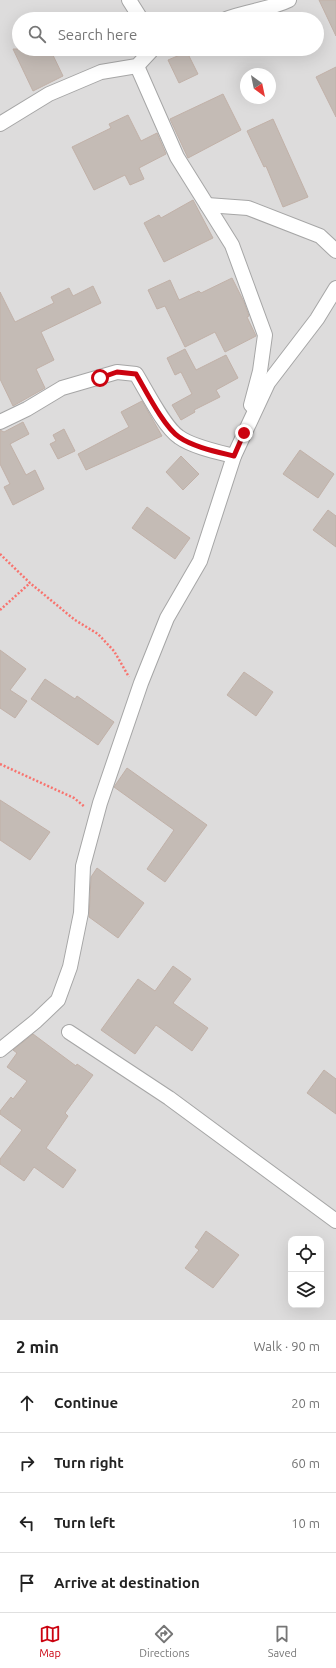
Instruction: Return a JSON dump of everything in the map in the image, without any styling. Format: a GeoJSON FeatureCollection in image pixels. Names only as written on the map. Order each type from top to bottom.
{"type":"FeatureCollection","features":[{"type":"Feature","properties":{"kind":"street"},"geometry":{"type":"LineString","coordinates":[[129,0],[137,12]]}},
{"type":"Feature","properties":{"kind":"street"},"geometry":{"type":"LineString","coordinates":[[246,12],[258,8],[280,5],[290,0]]}},
{"type":"Feature","properties":{"kind":"street"},"geometry":{"type":"LineString","coordinates":[[0,124],[50,94],[102,72],[138,66],[149,56]]}},
{"type":"Feature","properties":{"kind":"street"},"geometry":{"type":"LineString","coordinates":[[138,66],[177,157],[232,245],[264,335],[260,371],[244,433]]}},
{"type":"Feature","properties":{"kind":"street"},"geometry":{"type":"LineString","coordinates":[[206,205],[248,208],[320,236],[336,251]]}},
{"type":"Feature","properties":{"kind":"street"},"geometry":{"type":"LineString","coordinates":[[0,1050],[36,1021],[58,1000],[70,967],[81,913],[83,866],[96,816],[138,693],[167,618],[200,561],[234,456],[268,384],[317,319],[336,288]]}},
{"type":"Feature","properties":{"kind":"street"},"geometry":{"type":"LineString","coordinates":[[0,422],[62,388],[117,372],[136,374],[168,425],[179,437],[206,448],[234,456]]}},
{"type":"Feature","properties":{"kind":"street"},"geometry":{"type":"LineString","coordinates":[[69,1032],[169,1098],[336,1221]]}},
{"type":"Feature","properties":{"kind":"path"},"geometry":{"type":"LineString","coordinates":[[0,554],[30,583],[75,620],[98,634],[114,651],[138,693]]}},
{"type":"Feature","properties":{"kind":"path"},"geometry":{"type":"LineString","coordinates":[[0,610],[30,583]]}},
{"type":"Feature","properties":{"kind":"path"},"geometry":{"type":"LineString","coordinates":[[0,764],[74,798],[96,816]]}},
{"type":"Feature","properties":{"kind":"shaded area"},"geometry":{"type":"Polygon","coordinates":[[[0,0],[336,0],[336,1320],[0,1320],[0,0]]]}},
{"type":"Feature","properties":{"kind":"building"},"geometry":{"type":"Polygon","coordinates":[[[319,0],[336,0],[336,36],[319,0]]]}},
{"type":"Feature","properties":{"kind":"building"},"geometry":{"type":"Polygon","coordinates":[[[16,56],[53,56],[63,76],[33,91],[16,56]]]}},
{"type":"Feature","properties":{"kind":"building"},"geometry":{"type":"Polygon","coordinates":[[[178,56],[189,56],[198,74],[179,83],[168,60],[178,56]]]}},
{"type":"Feature","properties":{"kind":"building"},"geometry":{"type":"Polygon","coordinates":[[[336,67],[336,117],[316,77],[336,67]]]}},
{"type":"Feature","properties":{"kind":"building"},"geometry":{"type":"Polygon","coordinates":[[[223,94],[241,130],[188,158],[170,119],[223,94]]]}},
{"type":"Feature","properties":{"kind":"building"},"geometry":{"type":"Polygon","coordinates":[[[128,115],[141,141],[157,133],[166,154],[139,168],[144,179],[130,185],[125,175],[94,190],[72,147],[111,128],[109,124],[128,115]]]}},
{"type":"Feature","properties":{"kind":"building"},"geometry":{"type":"Polygon","coordinates":[[[273,119],[308,197],[283,207],[266,166],[264,167],[247,131],[273,119]]]}},
{"type":"Feature","properties":{"kind":"building"},"geometry":{"type":"Polygon","coordinates":[[[193,200],[213,238],[164,262],[144,223],[159,215],[161,218],[193,200]]]}},
{"type":"Feature","properties":{"kind":"building"},"geometry":{"type":"Polygon","coordinates":[[[232,278],[244,302],[249,316],[247,317],[256,336],[225,352],[215,332],[185,347],[165,306],[157,309],[148,290],[170,280],[179,300],[199,291],[201,293],[232,278]]]}},
{"type":"Feature","properties":{"kind":"building"},"geometry":{"type":"Polygon","coordinates":[[[93,286],[101,303],[41,332],[54,360],[36,369],[45,388],[13,406],[0,379],[0,292],[15,322],[54,303],[51,297],[69,288],[73,296],[93,286]]]}},
{"type":"Feature","properties":{"kind":"building"},"geometry":{"type":"Polygon","coordinates":[[[185,349],[196,370],[226,355],[238,378],[216,390],[220,397],[194,410],[195,412],[181,420],[172,405],[192,394],[181,372],[175,375],[167,358],[185,349]]]}},
{"type":"Feature","properties":{"kind":"building"},"geometry":{"type":"Polygon","coordinates":[[[142,401],[162,436],[86,470],[78,454],[129,427],[121,412],[142,401]]]}},
{"type":"Feature","properties":{"kind":"building"},"geometry":{"type":"Polygon","coordinates":[[[23,422],[29,434],[10,444],[26,475],[35,470],[44,489],[13,505],[4,487],[10,484],[0,464],[0,430],[4,432],[23,422]]]}},
{"type":"Feature","properties":{"kind":"building"},"geometry":{"type":"Polygon","coordinates":[[[64,429],[75,451],[58,459],[50,444],[56,441],[53,435],[64,429]]]}},
{"type":"Feature","properties":{"kind":"building"},"geometry":{"type":"Polygon","coordinates":[[[300,450],[334,474],[318,498],[283,474],[300,450]]]}},
{"type":"Feature","properties":{"kind":"building"},"geometry":{"type":"Polygon","coordinates":[[[181,456],[199,474],[183,490],[166,472],[181,456]]]}},
{"type":"Feature","properties":{"kind":"building"},"geometry":{"type":"Polygon","coordinates":[[[147,507],[190,538],[175,559],[132,528],[147,507]]]}},
{"type":"Feature","properties":{"kind":"building"},"geometry":{"type":"Polygon","coordinates":[[[328,510],[336,516],[336,547],[313,530],[328,510]]]}},
{"type":"Feature","properties":{"kind":"building"},"geometry":{"type":"Polygon","coordinates":[[[0,650],[26,669],[10,690],[27,701],[15,718],[0,708],[0,650]]]}},
{"type":"Feature","properties":{"kind":"building"},"geometry":{"type":"Polygon","coordinates":[[[244,672],[273,692],[256,716],[227,695],[244,672]]]}},
{"type":"Feature","properties":{"kind":"building"},"geometry":{"type":"Polygon","coordinates":[[[45,679],[75,699],[77,696],[114,722],[98,745],[31,699],[45,679]]]}},
{"type":"Feature","properties":{"kind":"building"},"geometry":{"type":"Polygon","coordinates":[[[127,768],[207,825],[165,882],[147,869],[174,830],[114,787],[127,768]]]}},
{"type":"Feature","properties":{"kind":"building"},"geometry":{"type":"Polygon","coordinates":[[[0,800],[50,832],[30,860],[0,840],[0,800]]]}},
{"type":"Feature","properties":{"kind":"building"},"geometry":{"type":"Polygon","coordinates":[[[97,868],[144,903],[118,938],[89,917],[91,877],[97,868]]]}},
{"type":"Feature","properties":{"kind":"building"},"geometry":{"type":"Polygon","coordinates":[[[173,966],[191,979],[173,1003],[208,1028],[192,1051],[156,1025],[135,1054],[101,1030],[138,979],[155,991],[173,966]]]}},
{"type":"Feature","properties":{"kind":"building"},"geometry":{"type":"Polygon","coordinates":[[[33,1034],[76,1066],[77,1064],[93,1075],[65,1113],[68,1116],[46,1148],[76,1170],[63,1188],[34,1167],[24,1181],[0,1164],[0,1159],[22,1130],[0,1114],[0,1111],[11,1097],[13,1099],[27,1081],[7,1067],[17,1053],[13,1050],[33,1034]]]}},
{"type":"Feature","properties":{"kind":"building"},"geometry":{"type":"Polygon","coordinates":[[[324,1070],[336,1079],[336,1114],[307,1093],[324,1070]]]}},
{"type":"Feature","properties":{"kind":"building"},"geometry":{"type":"Polygon","coordinates":[[[206,1231],[239,1255],[213,1288],[185,1268],[199,1250],[195,1247],[206,1231]]]}},
{"type":"Feature","properties":{"kind":"route"},"geometry":{"type":"LineString","coordinates":[[100,378],[117,372],[136,374],[168,425],[179,437],[206,448],[234,456],[244,433]]}}]}
